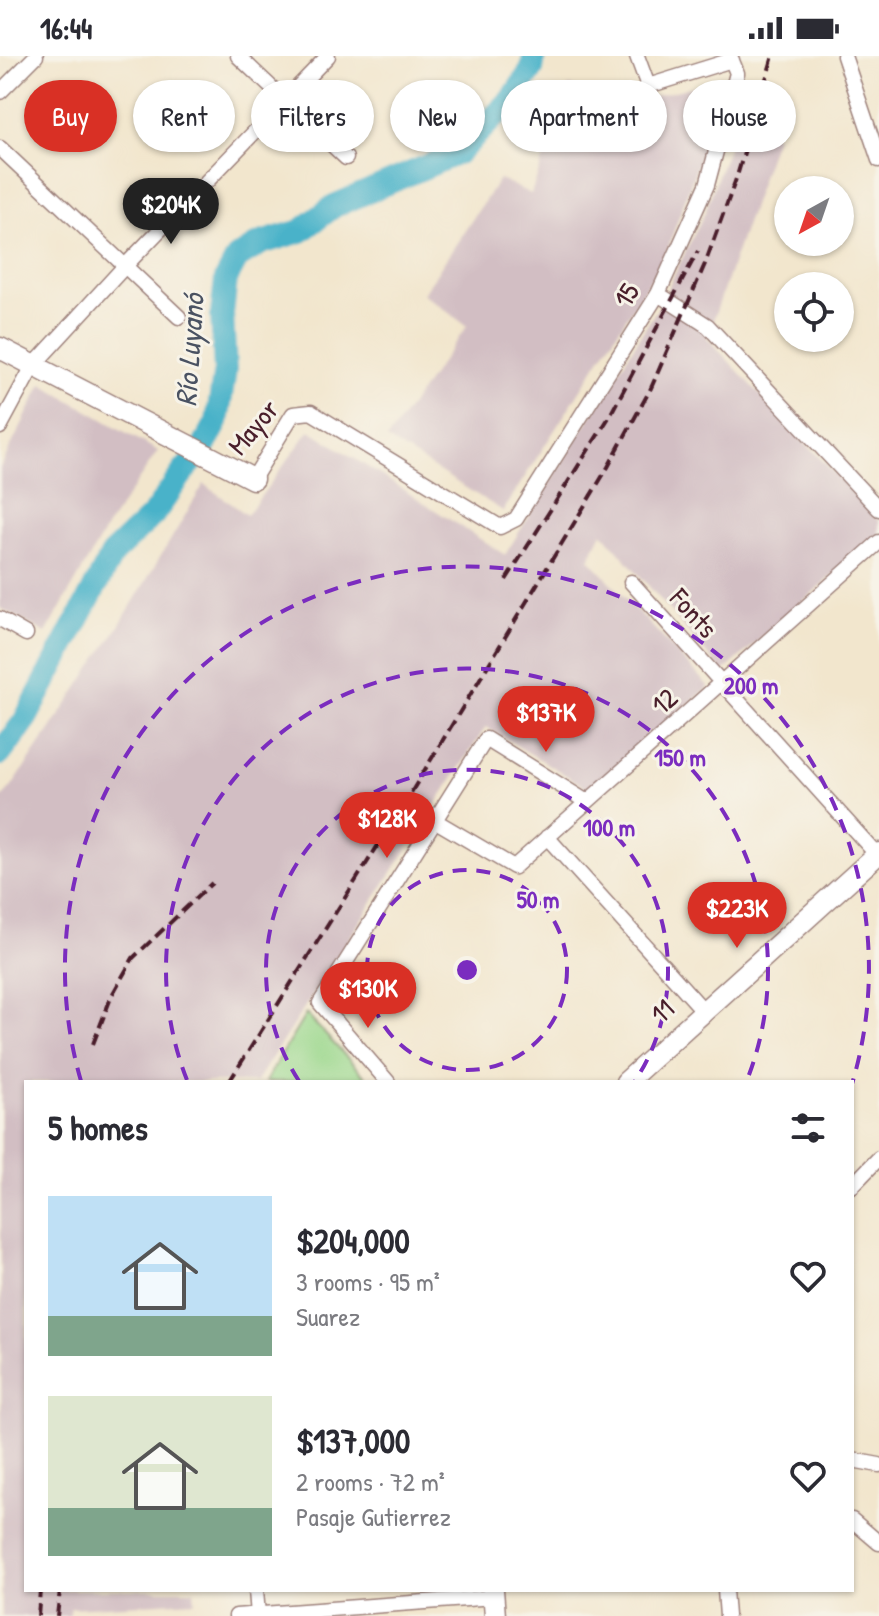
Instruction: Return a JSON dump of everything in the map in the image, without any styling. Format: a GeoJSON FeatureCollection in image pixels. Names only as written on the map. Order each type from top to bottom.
{"type":"FeatureCollection","features":[{"type":"Feature","properties":{"kind":"street"},"geometry":{"type":"LineString","coordinates":[[0,92],[36,56]]}},
{"type":"Feature","properties":{"kind":"street"},"geometry":{"type":"LineString","coordinates":[[238,56],[264,80]]}},
{"type":"Feature","properties":{"kind":"street"},"geometry":{"type":"LineString","coordinates":[[306,80],[328,56]]}},
{"type":"Feature","properties":{"kind":"street"},"geometry":{"type":"LineString","coordinates":[[637,56],[648,86],[731,58]]}},
{"type":"Feature","properties":{"kind":"street"},"geometry":{"type":"LineString","coordinates":[[844,56],[879,160]]}},
{"type":"Feature","properties":{"kind":"street","name":"15"},"geometry":{"type":"LineString","coordinates":[[500,527],[516,519],[658,294],[707,185],[737,73],[731,58]]}},
{"type":"Feature","properties":{"kind":"street"},"geometry":{"type":"LineString","coordinates":[[0,427],[33,366],[251,137]]}},
{"type":"Feature","properties":{"kind":"street"},"geometry":{"type":"LineString","coordinates":[[0,148],[179,317]]}},
{"type":"Feature","properties":{"kind":"street"},"geometry":{"type":"LineString","coordinates":[[340,152],[346,158]]}},
{"type":"Feature","properties":{"kind":"street"},"geometry":{"type":"LineString","coordinates":[[658,294],[708,326],[879,509]]}},
{"type":"Feature","properties":{"kind":"street","name":"Mayor"},"geometry":{"type":"LineString","coordinates":[[0,348],[253,479],[293,414],[311,412],[500,527]]}},
{"type":"Feature","properties":{"kind":"street","name":"12"},"geometry":{"type":"LineString","coordinates":[[434,820],[514,867],[879,542]]}},
{"type":"Feature","properties":{"kind":"street","name":"Fonts"},"geometry":{"type":"LineString","coordinates":[[631,582],[878,855]]}},
{"type":"Feature","properties":{"kind":"street"},"geometry":{"type":"LineString","coordinates":[[0,619],[26,634]]}},
{"type":"Feature","properties":{"kind":"street"},"geometry":{"type":"LineString","coordinates":[[386,1080],[320,1003],[486,739],[587,802]]}},
{"type":"Feature","properties":{"kind":"street"},"geometry":{"type":"LineString","coordinates":[[547,837],[703,1010]]}},
{"type":"Feature","properties":{"kind":"street","name":"11"},"geometry":{"type":"LineString","coordinates":[[628,1080],[878,855]]}},
{"type":"Feature","properties":{"kind":"street"},"geometry":{"type":"LineString","coordinates":[[854,1184],[879,1158]]}},
{"type":"Feature","properties":{"kind":"street"},"geometry":{"type":"LineString","coordinates":[[854,1460],[879,1465]]}},
{"type":"Feature","properties":{"kind":"street"},"geometry":{"type":"LineString","coordinates":[[854,1522],[879,1543]]}},
{"type":"Feature","properties":{"kind":"street"},"geometry":{"type":"LineString","coordinates":[[256,1592],[258,1615]]}},
{"type":"Feature","properties":{"kind":"street"},"geometry":{"type":"LineString","coordinates":[[725,1592],[727,1616]]}},
{"type":"Feature","properties":{"kind":"street"},"geometry":{"type":"LineString","coordinates":[[236,1616],[494,1601]]}},
{"type":"Feature","properties":{"kind":"shaded area"},"geometry":{"type":"Polygon","coordinates":[[[683,89],[683,152],[702,152],[664,259],[503,511],[387,439],[467,326],[423,294],[499,179],[531,194],[546,152],[667,152],[667,93],[683,89]]]}},
{"type":"Feature","properties":{"kind":"shaded area"},"geometry":{"type":"Polygon","coordinates":[[[727,152],[771,152],[707,338],[879,521],[879,534],[723,672],[602,532],[589,559],[709,687],[589,789],[486,727],[257,1080],[24,1080],[24,1592],[194,1592],[195,1601],[71,1608],[69,1616],[2,1616],[0,800],[116,631],[204,484],[247,515],[310,430],[505,555],[660,304],[705,212],[727,152]]]}},
{"type":"Feature","properties":{"kind":"shaded area"},"geometry":{"type":"Polygon","coordinates":[[[42,384],[158,451],[108,525],[46,633],[0,608],[0,468],[42,384]]]}},
{"type":"Feature","properties":{"kind":"green space"},"geometry":{"type":"Polygon","coordinates":[[[306,1014],[368,1080],[266,1080],[306,1014]]]}},
{"type":"Feature","properties":{"kind":"waterway","name":"Río Luyanó"},"geometry":{"type":"LineString","coordinates":[[0,754],[24,722],[113,553],[153,515],[202,450],[217,422],[225,370],[222,314],[226,279],[237,258],[261,243],[301,231],[334,206],[458,153],[513,98],[532,69],[534,56]]}},
{"type":"Feature","properties":{"kind":"railway"},"geometry":{"type":"LineString","coordinates":[[230,1080],[409,796],[608,467],[651,388],[705,264],[737,176],[773,56]]}},
{"type":"Feature","properties":{"kind":"railway"},"geometry":{"type":"LineString","coordinates":[[506,580],[608,419],[698,251]]}},
{"type":"Feature","properties":{"kind":"railway"},"geometry":{"type":"LineString","coordinates":[[93,1044],[112,995],[133,958],[212,883]]}},
{"type":"Feature","properties":{"kind":"railway"},"geometry":{"type":"LineString","coordinates":[[38,1616],[40,1592]]}},
{"type":"Feature","properties":{"kind":"railway"},"geometry":{"type":"LineString","coordinates":[[57,1616],[60,1592]]}}]}
